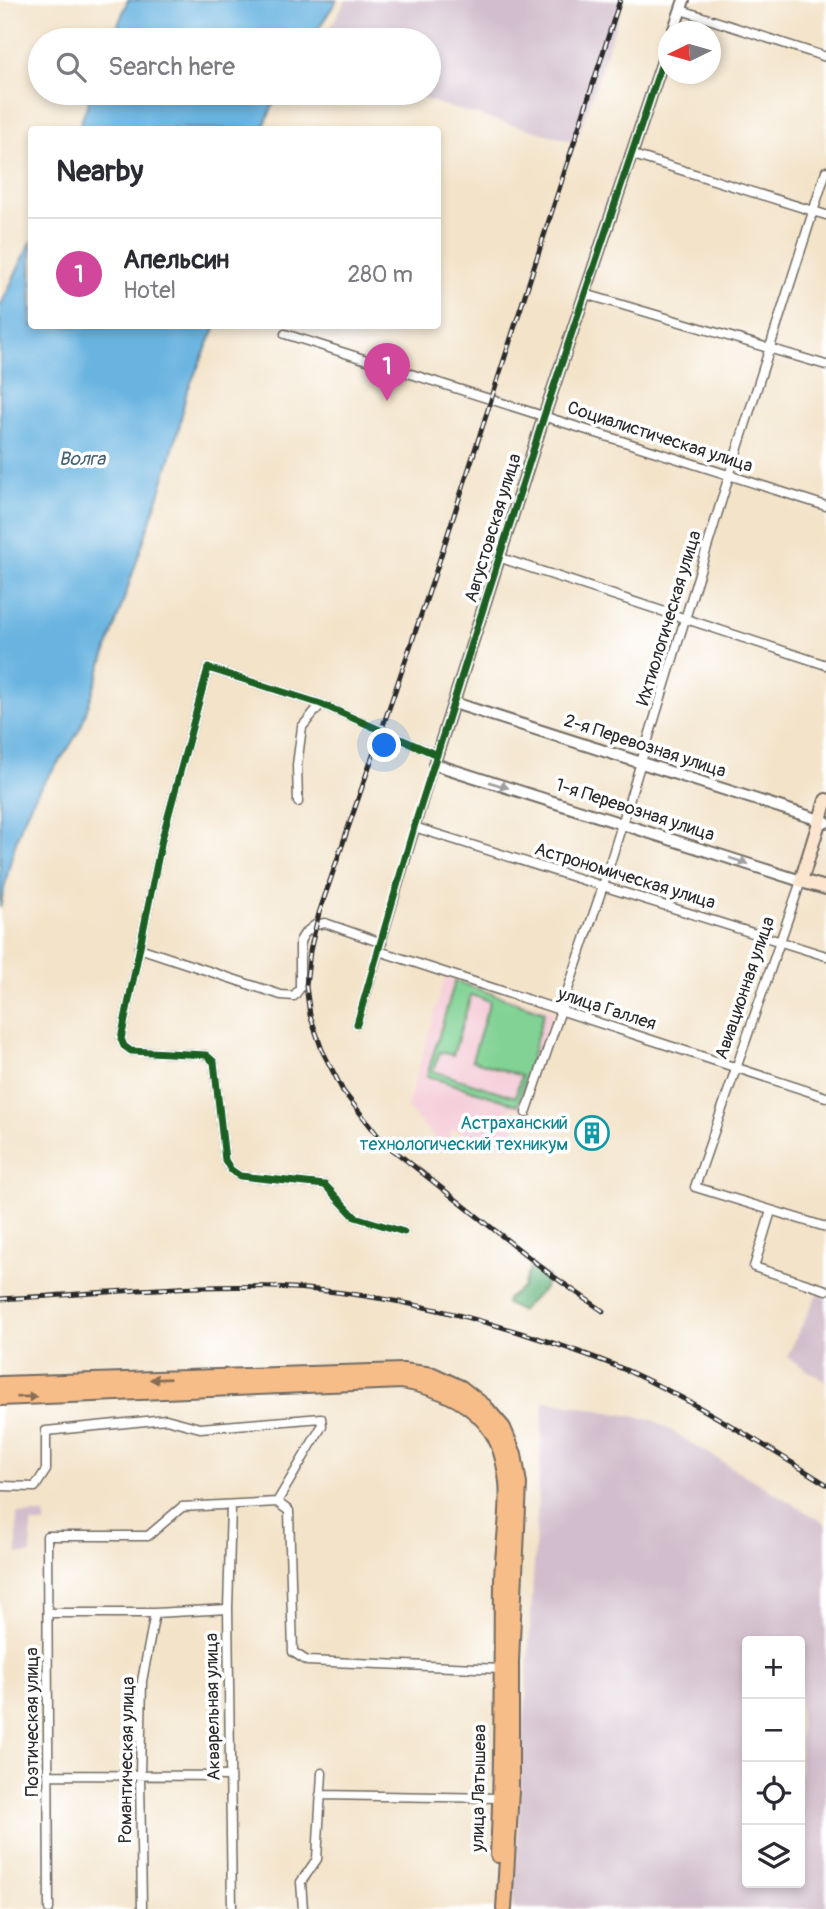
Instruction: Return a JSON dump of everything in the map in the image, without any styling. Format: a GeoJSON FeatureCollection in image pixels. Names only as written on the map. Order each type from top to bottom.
{"type":"FeatureCollection","features":[{"type":"Feature","properties":{"kind":"highway","name":"улица Латышева"},"geometry":{"type":"LineString","coordinates":[[53,1390],[403,1371],[433,1375],[461,1388],[484,1406],[503,1427],[514,1454],[519,1484],[510,1695],[511,1791],[504,1909]]}},
{"type":"Feature","properties":{"kind":"highway","name":"улица Латышева"},"geometry":{"type":"LineString","coordinates":[[53,1390],[402,1381],[429,1386],[456,1398],[492,1431],[502,1455],[507,1485],[502,1563],[499,1798],[494,1909]]}},
{"type":"Feature","properties":{"kind":"highway"},"geometry":{"type":"LineString","coordinates":[[0,1384],[53,1390]]}},
{"type":"Feature","properties":{"kind":"highway"},"geometry":{"type":"LineString","coordinates":[[0,1398],[53,1390]]}},
{"type":"Feature","properties":{"kind":"main road","name":"Авиационная улица"},"geometry":{"type":"LineString","coordinates":[[801,881],[823,821],[826,800]]}},
{"type":"Feature","properties":{"kind":"main road","name":"1-я Перевозная улица"},"geometry":{"type":"LineString","coordinates":[[801,881],[826,888]]}},
{"type":"Feature","properties":{"kind":"street"},"geometry":{"type":"LineString","coordinates":[[682,5],[826,57]]}},
{"type":"Feature","properties":{"kind":"street","name":"Августовская улица"},"geometry":{"type":"LineString","coordinates":[[357,1024],[435,760],[544,416],[658,74]]}},
{"type":"Feature","properties":{"kind":"street"},"geometry":{"type":"LineString","coordinates":[[630,154],[826,215]]}},
{"type":"Feature","properties":{"kind":"street","name":"Ихтиологическая улица"},"geometry":{"type":"LineString","coordinates":[[526,1113],[623,824],[826,170]]}},
{"type":"Feature","properties":{"kind":"street"},"geometry":{"type":"LineString","coordinates":[[584,294],[826,365]]}},
{"type":"Feature","properties":{"kind":"street","name":"Социалистическая улица"},"geometry":{"type":"LineString","coordinates":[[285,334],[826,506]]}},
{"type":"Feature","properties":{"kind":"street"},"geometry":{"type":"LineString","coordinates":[[501,558],[826,665]]}},
{"type":"Feature","properties":{"kind":"street"},"geometry":{"type":"LineString","coordinates":[[404,1232],[355,1217],[325,1185],[240,1176],[230,1171],[225,1160],[214,1062],[206,1055],[131,1051],[124,1046],[121,1039],[162,839],[208,668],[321,704],[435,760]]}},
{"type":"Feature","properties":{"kind":"street","name":"2-я Перевозная улица"},"geometry":{"type":"LineString","coordinates":[[454,703],[823,821]]}},
{"type":"Feature","properties":{"kind":"street"},"geometry":{"type":"LineString","coordinates":[[298,802],[297,765],[302,726],[321,704]]}},
{"type":"Feature","properties":{"kind":"street","name":"1-я Перевозная улица"},"geometry":{"type":"LineString","coordinates":[[435,760],[801,881]]}},
{"type":"Feature","properties":{"kind":"street","name":"Астрономическая улица"},"geometry":{"type":"LineString","coordinates":[[414,827],[826,956]]}},
{"type":"Feature","properties":{"kind":"street","name":"Авиационная улица"},"geometry":{"type":"LineString","coordinates":[[771,1211],[695,1187],[801,881]]}},
{"type":"Feature","properties":{"kind":"street","name":"улица Галлея"},"geometry":{"type":"LineString","coordinates":[[139,948],[281,995],[294,996],[300,988],[300,941],[304,933],[315,925],[325,923],[380,947],[560,1010],[826,1097]]}},
{"type":"Feature","properties":{"kind":"street"},"geometry":{"type":"LineString","coordinates":[[826,1227],[771,1211],[754,1267],[826,1290]]}},
{"type":"Feature","properties":{"kind":"street"},"geometry":{"type":"LineString","coordinates":[[1,1486],[35,1487],[46,1470],[46,1431],[166,1419],[201,1428],[321,1418],[322,1426],[277,1502]]}},
{"type":"Feature","properties":{"kind":"street"},"geometry":{"type":"LineString","coordinates":[[231,1506],[277,1502],[289,1511],[293,1652],[307,1661],[501,1669]]}},
{"type":"Feature","properties":{"kind":"street","name":"Поэтическая улица"},"geometry":{"type":"LineString","coordinates":[[49,1909],[47,1536],[148,1536],[182,1507],[231,1506]]}},
{"type":"Feature","properties":{"kind":"street","name":"Акварельная улица"},"geometry":{"type":"LineString","coordinates":[[231,1506],[228,1609],[232,1909]]}},
{"type":"Feature","properties":{"kind":"street"},"geometry":{"type":"LineString","coordinates":[[48,1613],[155,1613],[228,1609]]}},
{"type":"Feature","properties":{"kind":"street","name":"Романтическая улица"},"geometry":{"type":"LineString","coordinates":[[142,1909],[142,1681],[155,1613]]}},
{"type":"Feature","properties":{"kind":"street"},"geometry":{"type":"LineString","coordinates":[[303,1909],[302,1882],[317,1859],[322,1773]]}},
{"type":"Feature","properties":{"kind":"street"},"geometry":{"type":"LineString","coordinates":[[48,1775],[230,1776]]}},
{"type":"Feature","properties":{"kind":"street"},"geometry":{"type":"LineString","coordinates":[[320,1795],[499,1798]]}},
{"type":"Feature","properties":{"kind":"shaded area"},"geometry":{"type":"Polygon","coordinates":[[[346,0],[624,0],[576,142],[441,105],[441,28],[330,28],[346,0]]]}},
{"type":"Feature","properties":{"kind":"shaded area"},"geometry":{"type":"Polygon","coordinates":[[[445,977],[553,1011],[522,1107],[510,1107],[509,1112],[519,1116],[509,1148],[452,1129],[446,1150],[407,1108],[445,977]]]}},
{"type":"Feature","properties":{"kind":"shaded area"},"geometry":{"type":"Polygon","coordinates":[[[817,1294],[826,1297],[826,1382],[787,1357],[817,1294]]]}},
{"type":"Feature","properties":{"kind":"shaded area"},"geometry":{"type":"Polygon","coordinates":[[[544,1400],[653,1420],[826,1524],[826,1909],[513,1909],[544,1400]]]}},
{"type":"Feature","properties":{"kind":"shaded area"},"geometry":{"type":"Polygon","coordinates":[[[17,1514],[45,1514],[45,1524],[31,1524],[31,1554],[17,1554],[17,1514]]]}},
{"type":"Feature","properties":{"kind":"green space"},"geometry":{"type":"Polygon","coordinates":[[[455,981],[544,1012],[518,1105],[427,1076],[455,981]],[[471,995],[453,1055],[440,1052],[433,1071],[515,1097],[521,1076],[472,1060],[490,1001],[471,995]]]}},
{"type":"Feature","properties":{"kind":"green space"},"geometry":{"type":"Polygon","coordinates":[[[530,1268],[548,1276],[544,1289],[520,1311],[506,1304],[507,1299],[522,1288],[530,1268]]]}},
{"type":"Feature","properties":{"kind":"water"},"geometry":{"type":"Polygon","coordinates":[[[128,0],[337,0],[319,28],[117,28],[128,0]]]}},
{"type":"Feature","properties":{"kind":"water"},"geometry":{"type":"Polygon","coordinates":[[[87,105],[273,105],[264,126],[79,126],[87,105]]]}},
{"type":"Feature","properties":{"kind":"water","name":"Волга"},"geometry":{"type":"Polygon","coordinates":[[[28,247],[28,329],[215,329],[186,394],[161,489],[82,724],[30,805],[14,848],[0,908],[0,307],[28,247]]]}},
{"type":"Feature","properties":{"kind":"railway"},"geometry":{"type":"LineString","coordinates":[[603,1311],[550,1274],[382,1141],[343,1091],[322,1050],[310,1015],[306,986],[310,951],[319,913],[434,577],[620,0]]}},
{"type":"Feature","properties":{"kind":"railway"},"geometry":{"type":"LineString","coordinates":[[0,1299],[238,1286],[345,1293],[427,1308],[534,1337],[628,1371],[705,1410],[826,1484]]}},
{"type":"Feature","properties":{"kind":"cycle path"},"geometry":{"type":"LineString","coordinates":[[357,1024],[414,827],[544,416],[658,75]]}},
{"type":"Feature","properties":{"kind":"cycle path"},"geometry":{"type":"LineString","coordinates":[[404,1232],[355,1217],[325,1185],[240,1176],[231,1170],[225,1160],[214,1062],[206,1055],[131,1051],[124,1046],[121,1039],[162,839],[208,668],[321,704],[437,755]]}},
{"type":"Feature","properties":{"kind":"place","name":"Апельсин"},"geometry":{"type":"Point","coordinates":[387,401]}},
{"type":"Feature","properties":{"kind":"place","name":"Астраханский технологический техникум"},"geometry":{"type":"Point","coordinates":[592,1133]}}]}
